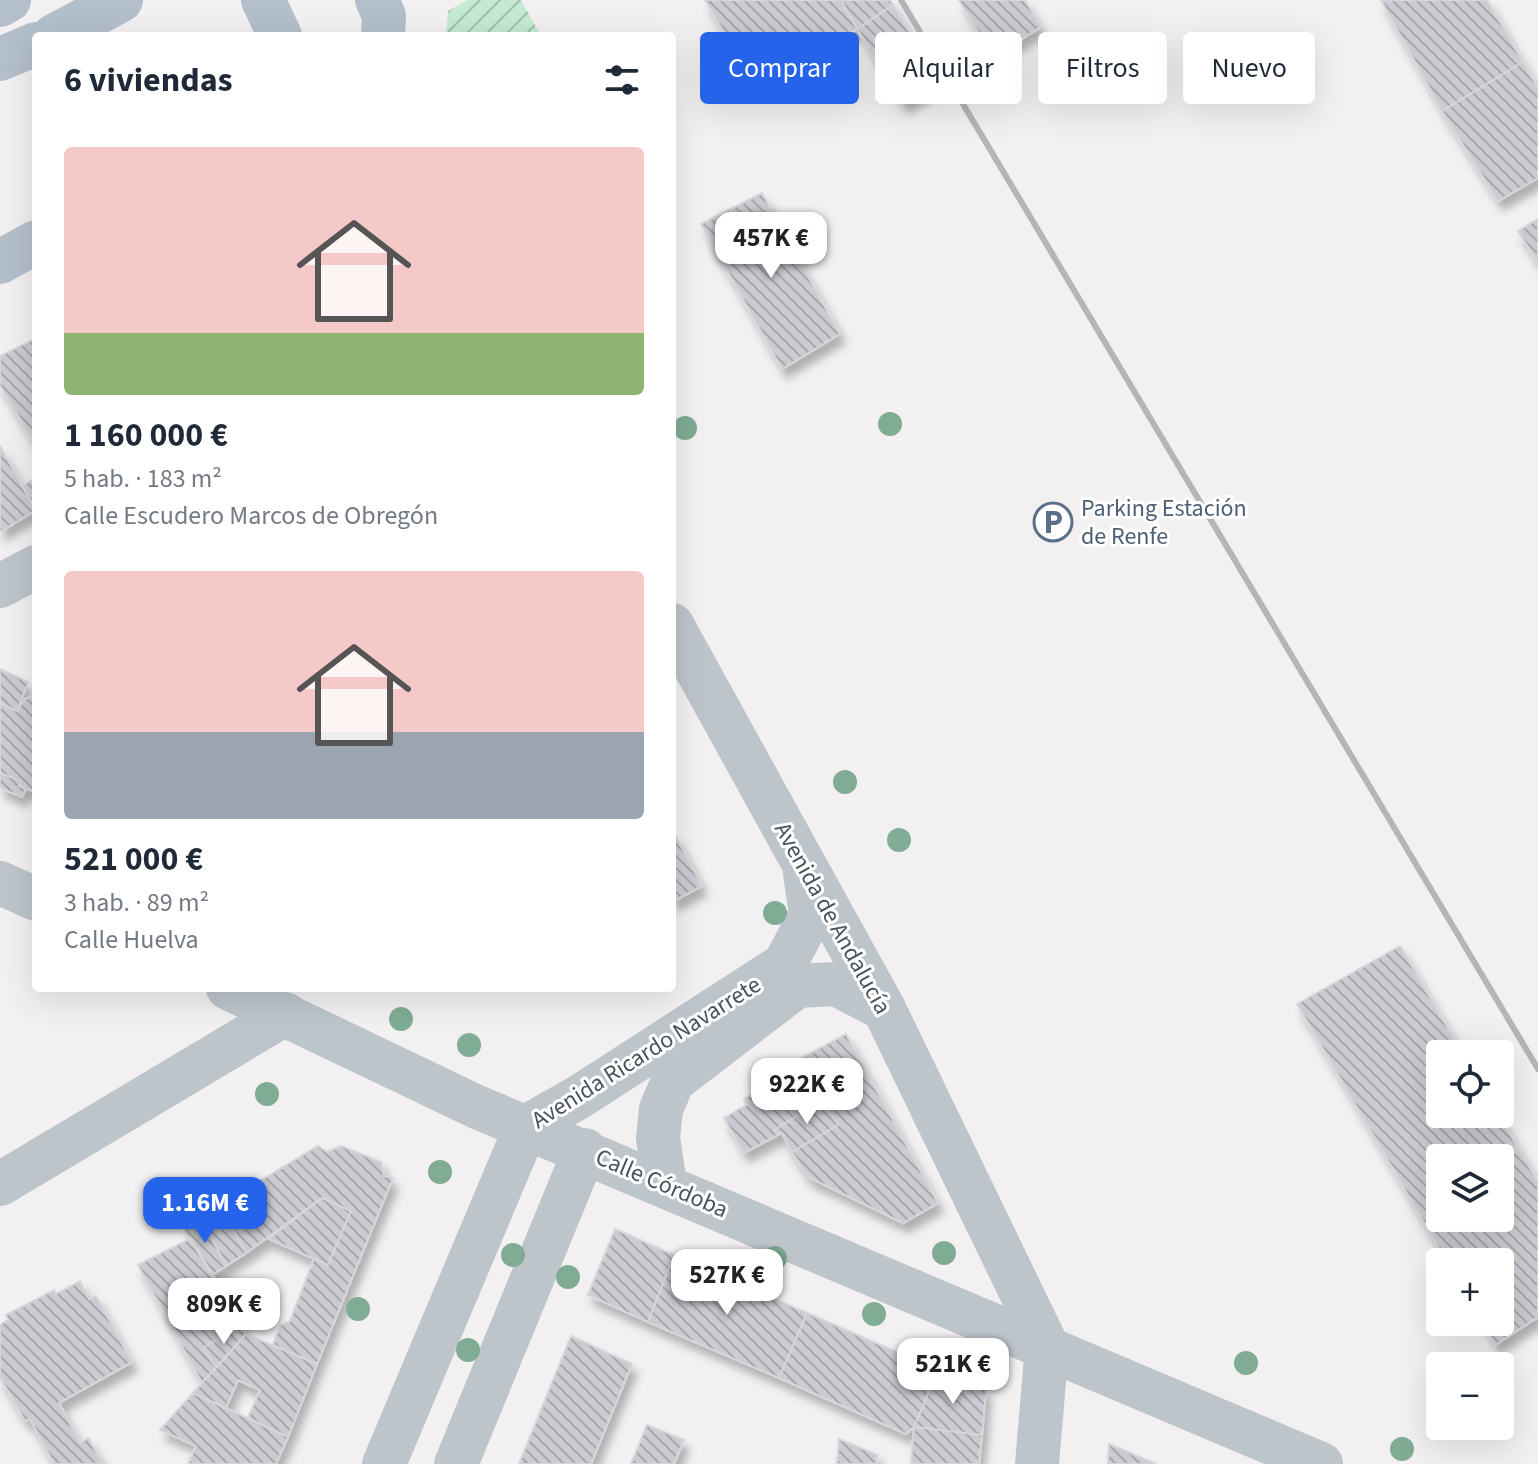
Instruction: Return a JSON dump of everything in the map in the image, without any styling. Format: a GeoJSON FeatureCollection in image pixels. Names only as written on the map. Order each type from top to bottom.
{"type":"FeatureCollection","features":[{"type":"Feature","properties":{"kind":"main road"},"geometry":{"type":"LineString","coordinates":[[0,5],[9,0]]}},
{"type":"Feature","properties":{"kind":"main road"},"geometry":{"type":"LineString","coordinates":[[61,32],[121,0]]}},
{"type":"Feature","properties":{"kind":"main road"},"geometry":{"type":"LineString","coordinates":[[263,0],[278,32]]}},
{"type":"Feature","properties":{"kind":"main road"},"geometry":{"type":"LineString","coordinates":[[377,0],[384,16],[383,32]]}},
{"type":"Feature","properties":{"kind":"main road"},"geometry":{"type":"LineString","coordinates":[[0,59],[32,46]]}},
{"type":"Feature","properties":{"kind":"main road"},"geometry":{"type":"LineString","coordinates":[[0,262],[32,244]]}},
{"type":"Feature","properties":{"kind":"street"},"geometry":{"type":"LineString","coordinates":[[0,586],[32,569]]}},
{"type":"Feature","properties":{"kind":"street","name":"Avenida de Andalucía"},"geometry":{"type":"LineString","coordinates":[[676,632],[884,1009],[1047,1346]]}},
{"type":"Feature","properties":{"kind":"street","name":"Avenida Ricardo Navarrete"},"geometry":{"type":"LineString","coordinates":[[384,1464],[526,1127],[785,964],[811,914],[805,867]]}},
{"type":"Feature","properties":{"kind":"street"},"geometry":{"type":"LineString","coordinates":[[0,883],[32,897]]}},
{"type":"Feature","properties":{"kind":"street","name":"Avenida Ricardo Navarrete"},"geometry":{"type":"LineString","coordinates":[[665,1185],[658,1138],[661,1109],[673,1081],[797,986],[836,984],[884,1009]]}},
{"type":"Feature","properties":{"kind":"street","name":"Calle Córdoba"},"geometry":{"type":"LineString","coordinates":[[237,992],[526,1127],[1321,1464]]}},
{"type":"Feature","properties":{"kind":"street"},"geometry":{"type":"LineString","coordinates":[[0,1184],[285,1014]]}},
{"type":"Feature","properties":{"kind":"street"},"geometry":{"type":"LineString","coordinates":[[456,1464],[585,1150]]}},
{"type":"Feature","properties":{"kind":"street"},"geometry":{"type":"LineString","coordinates":[[1037,1464],[1047,1346]]}},
{"type":"Feature","properties":{"kind":"green space"},"geometry":{"type":"Polygon","coordinates":[[[468,0],[521,0],[539,32],[446,32],[448,11],[468,0]]]}},
{"type":"Feature","properties":{"kind":"building"},"geometry":{"type":"Polygon","coordinates":[[[705,0],[841,0],[857,29],[852,32],[724,32],[705,0]]]}},
{"type":"Feature","properties":{"kind":"building"},"geometry":{"type":"Polygon","coordinates":[[[841,0],[890,0],[893,5],[857,29],[841,0]]]}},
{"type":"Feature","properties":{"kind":"building"},"geometry":{"type":"Polygon","coordinates":[[[959,0],[1025,0],[1041,27],[1022,39],[1022,32],[978,32],[959,0]]]}},
{"type":"Feature","properties":{"kind":"building"},"geometry":{"type":"Polygon","coordinates":[[[1381,0],[1487,0],[1523,62],[1442,111],[1381,0]]]}},
{"type":"Feature","properties":{"kind":"building"},"geometry":{"type":"Polygon","coordinates":[[[893,5],[909,32],[875,32],[875,58],[857,29],[893,5]]]}},
{"type":"Feature","properties":{"kind":"building"},"geometry":{"type":"Polygon","coordinates":[[[1523,62],[1538,88],[1538,178],[1498,201],[1442,111],[1523,62]]]}},
{"type":"Feature","properties":{"kind":"building"},"geometry":{"type":"Polygon","coordinates":[[[762,193],[840,334],[782,369],[701,224],[762,193]]]}},
{"type":"Feature","properties":{"kind":"building"},"geometry":{"type":"Polygon","coordinates":[[[1538,219],[1538,263],[1518,231],[1538,219]]]}},
{"type":"Feature","properties":{"kind":"building"},"geometry":{"type":"Polygon","coordinates":[[[32,340],[32,439],[0,385],[0,356],[32,340]]]}},
{"type":"Feature","properties":{"kind":"building"},"geometry":{"type":"Polygon","coordinates":[[[0,446],[32,503],[32,512],[0,532],[0,446]]]}},
{"type":"Feature","properties":{"kind":"building"},"geometry":{"type":"Polygon","coordinates":[[[32,480],[32,503],[22,486],[32,480]]]}},
{"type":"Feature","properties":{"kind":"building"},"geometry":{"type":"Polygon","coordinates":[[[0,669],[28,682],[17,711],[0,703],[0,669]]]}},
{"type":"Feature","properties":{"kind":"building"},"geometry":{"type":"Polygon","coordinates":[[[32,697],[32,791],[19,786],[21,781],[0,773],[0,703],[17,711],[24,699],[32,697]]]}},
{"type":"Feature","properties":{"kind":"building"},"geometry":{"type":"Polygon","coordinates":[[[0,773],[21,781],[19,786],[26,789],[22,797],[0,788],[0,773]]]}},
{"type":"Feature","properties":{"kind":"building"},"geometry":{"type":"Polygon","coordinates":[[[676,837],[702,886],[676,900],[676,837]]]}},
{"type":"Feature","properties":{"kind":"building"},"geometry":{"type":"Polygon","coordinates":[[[1400,946],[1455,1040],[1426,1040],[1426,1128],[1506,1128],[1538,1182],[1538,1317],[1514,1333],[1514,1248],[1439,1248],[1430,1232],[1514,1232],[1514,1144],[1426,1144],[1426,1226],[1297,1004],[1400,946]]]}},
{"type":"Feature","properties":{"kind":"building"},"geometry":{"type":"Polygon","coordinates":[[[846,1034],[938,1203],[903,1223],[808,1177],[792,1152],[838,1125],[822,1101],[774,1130],[778,1135],[744,1153],[724,1118],[746,1105],[744,1099],[768,1085],[764,1078],[846,1034]]]}},
{"type":"Feature","properties":{"kind":"building"},"geometry":{"type":"Polygon","coordinates":[[[822,1101],[838,1125],[792,1152],[782,1133],[778,1135],[774,1130],[822,1101]]]}},
{"type":"Feature","properties":{"kind":"building"},"geometry":{"type":"Polygon","coordinates":[[[318,1146],[327,1152],[341,1146],[381,1162],[384,1176],[393,1178],[317,1364],[273,1345],[280,1326],[290,1321],[314,1259],[328,1265],[351,1211],[322,1198],[246,1253],[220,1205],[318,1146]]]}},
{"type":"Feature","properties":{"kind":"building"},"geometry":{"type":"Polygon","coordinates":[[[322,1198],[351,1211],[328,1265],[269,1239],[322,1198]]]}},
{"type":"Feature","properties":{"kind":"building"},"geometry":{"type":"Polygon","coordinates":[[[220,1205],[246,1253],[226,1266],[201,1217],[220,1205]]]}},
{"type":"Feature","properties":{"kind":"building"},"geometry":{"type":"Polygon","coordinates":[[[201,1217],[226,1266],[212,1275],[183,1227],[201,1217]]]}},
{"type":"Feature","properties":{"kind":"building"},"geometry":{"type":"Polygon","coordinates":[[[615,1229],[674,1255],[648,1322],[588,1295],[615,1229]]]}},
{"type":"Feature","properties":{"kind":"building"},"geometry":{"type":"Polygon","coordinates":[[[191,1238],[242,1325],[203,1348],[216,1368],[202,1383],[138,1265],[191,1238]]]}},
{"type":"Feature","properties":{"kind":"building"},"geometry":{"type":"Polygon","coordinates":[[[674,1255],[807,1313],[779,1378],[648,1322],[674,1255]]]}},
{"type":"Feature","properties":{"kind":"building"},"geometry":{"type":"Polygon","coordinates":[[[80,1281],[89,1299],[96,1296],[132,1362],[59,1403],[80,1443],[88,1438],[103,1464],[54,1464],[30,1419],[25,1421],[0,1377],[0,1325],[8,1320],[6,1315],[54,1290],[56,1294],[80,1281]]]}},
{"type":"Feature","properties":{"kind":"building"},"geometry":{"type":"Polygon","coordinates":[[[807,1313],[938,1370],[914,1427],[906,1434],[779,1378],[807,1313]]]}},
{"type":"Feature","properties":{"kind":"building"},"geometry":{"type":"Polygon","coordinates":[[[242,1325],[246,1334],[216,1368],[203,1348],[242,1325]]]}},
{"type":"Feature","properties":{"kind":"building"},"geometry":{"type":"Polygon","coordinates":[[[246,1334],[317,1364],[288,1437],[248,1418],[260,1390],[238,1380],[226,1408],[193,1393],[246,1334]]]}},
{"type":"Feature","properties":{"kind":"building"},"geometry":{"type":"Polygon","coordinates":[[[571,1336],[632,1364],[591,1464],[519,1464],[571,1336]]]}},
{"type":"Feature","properties":{"kind":"building"},"geometry":{"type":"Polygon","coordinates":[[[1490,1336],[1509,1336],[1495,1345],[1490,1336]]]}},
{"type":"Feature","properties":{"kind":"building"},"geometry":{"type":"Polygon","coordinates":[[[938,1370],[986,1390],[982,1435],[914,1427],[938,1370]]]}},
{"type":"Feature","properties":{"kind":"building"},"geometry":{"type":"Polygon","coordinates":[[[193,1393],[288,1437],[276,1464],[188,1464],[196,1446],[160,1430],[193,1393]]]}},
{"type":"Feature","properties":{"kind":"building"},"geometry":{"type":"Polygon","coordinates":[[[647,1425],[684,1440],[674,1464],[631,1464],[647,1425]]]}},
{"type":"Feature","properties":{"kind":"building"},"geometry":{"type":"Polygon","coordinates":[[[914,1427],[982,1435],[979,1464],[911,1464],[914,1427]]]}},
{"type":"Feature","properties":{"kind":"building"},"geometry":{"type":"Polygon","coordinates":[[[839,1439],[877,1455],[876,1464],[837,1464],[839,1439]]]}},
{"type":"Feature","properties":{"kind":"building"},"geometry":{"type":"Polygon","coordinates":[[[1109,1444],[1156,1464],[1108,1464],[1109,1444]]]}},
{"type":"Feature","properties":{"kind":"railway"},"geometry":{"type":"LineString","coordinates":[[901,0],[1538,1069]]}},
{"type":"Feature","properties":{"kind":"place","name":"Parking Estación de Renfe"},"geometry":{"type":"Point","coordinates":[1053,522]}}]}
